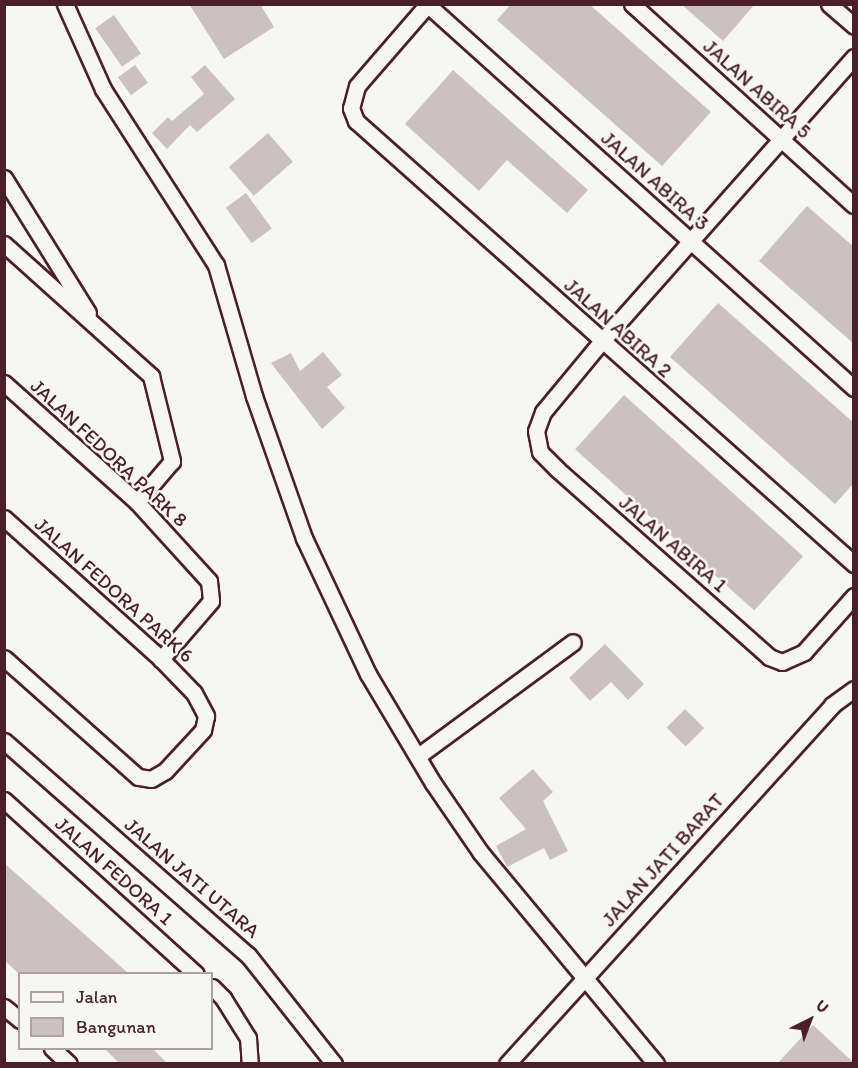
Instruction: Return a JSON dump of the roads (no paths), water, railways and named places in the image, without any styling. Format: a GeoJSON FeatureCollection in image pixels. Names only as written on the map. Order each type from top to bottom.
{"type":"FeatureCollection","features":[{"type":"Feature","properties":{"kind":"street"},"geometry":{"type":"LineString","coordinates":[[65,4],[103,89],[216,264],[254,396],[304,538],[368,674],[481,853],[582,979],[656,1064]]}},
{"type":"Feature","properties":{"kind":"street","name":"JALAN ABIRA 5"},"geometry":{"type":"LineString","coordinates":[[632,4],[854,205]]}},
{"type":"Feature","properties":{"kind":"street"},"geometry":{"type":"LineString","coordinates":[[829,4],[854,26]]}},
{"type":"Feature","properties":{"kind":"street","name":"JALAN ABIRA 2"},"geometry":{"type":"LineString","coordinates":[[428,5],[357,86],[351,108],[356,121],[601,342],[854,564]]}},
{"type":"Feature","properties":{"kind":"street","name":"JALAN ABIRA 3"},"geometry":{"type":"LineString","coordinates":[[428,5],[854,388]]}},
{"type":"Feature","properties":{"kind":"street"},"geometry":{"type":"LineString","coordinates":[[601,342],[854,57]]}},
{"type":"Feature","properties":{"kind":"street"},"geometry":{"type":"LineString","coordinates":[[4,178],[98,328]]}},
{"type":"Feature","properties":{"kind":"street"},"geometry":{"type":"LineString","coordinates":[[4,244],[151,376],[172,461],[137,502]]}},
{"type":"Feature","properties":{"kind":"street","name":"JALAN ABIRA 1"},"geometry":{"type":"LineString","coordinates":[[601,342],[543,412],[536,431],[540,452],[770,657],[782,662],[804,652],[854,596]]}},
{"type":"Feature","properties":{"kind":"street","name":"JALAN FEDORA PARK 8"},"geometry":{"type":"LineString","coordinates":[[4,383],[137,502],[209,581],[211,602],[161,658]]}},
{"type":"Feature","properties":{"kind":"street","name":"JALAN FEDORA PARK 6"},"geometry":{"type":"LineString","coordinates":[[4,518],[161,658],[194,693],[206,716],[203,730],[165,771],[151,779],[138,777],[4,658]]}},
{"type":"Feature","properties":{"kind":"street"},"geometry":{"type":"LineString","coordinates":[[418,756],[573,642]]}},
{"type":"Feature","properties":{"kind":"street","name":"JALAN JATI BARAT"},"geometry":{"type":"LineString","coordinates":[[507,1064],[832,705],[854,688]]}},
{"type":"Feature","properties":{"kind":"street","name":"JALAN JATI UTARA"},"geometry":{"type":"LineString","coordinates":[[4,741],[248,955],[334,1064]]}},
{"type":"Feature","properties":{"kind":"street","name":"JALAN FEDORA 1"},"geometry":{"type":"LineString","coordinates":[[4,800],[194,972]]}},
{"type":"Feature","properties":{"kind":"street"},"geometry":{"type":"LineString","coordinates":[[213,988],[224,998],[248,1038],[250,1064]]}},
{"type":"Feature","properties":{"kind":"street"},"geometry":{"type":"LineString","coordinates":[[4,1007],[18,1018]]}},
{"type":"Feature","properties":{"kind":"street"},"geometry":{"type":"LineString","coordinates":[[54,1050],[69,1064]]}}]}
